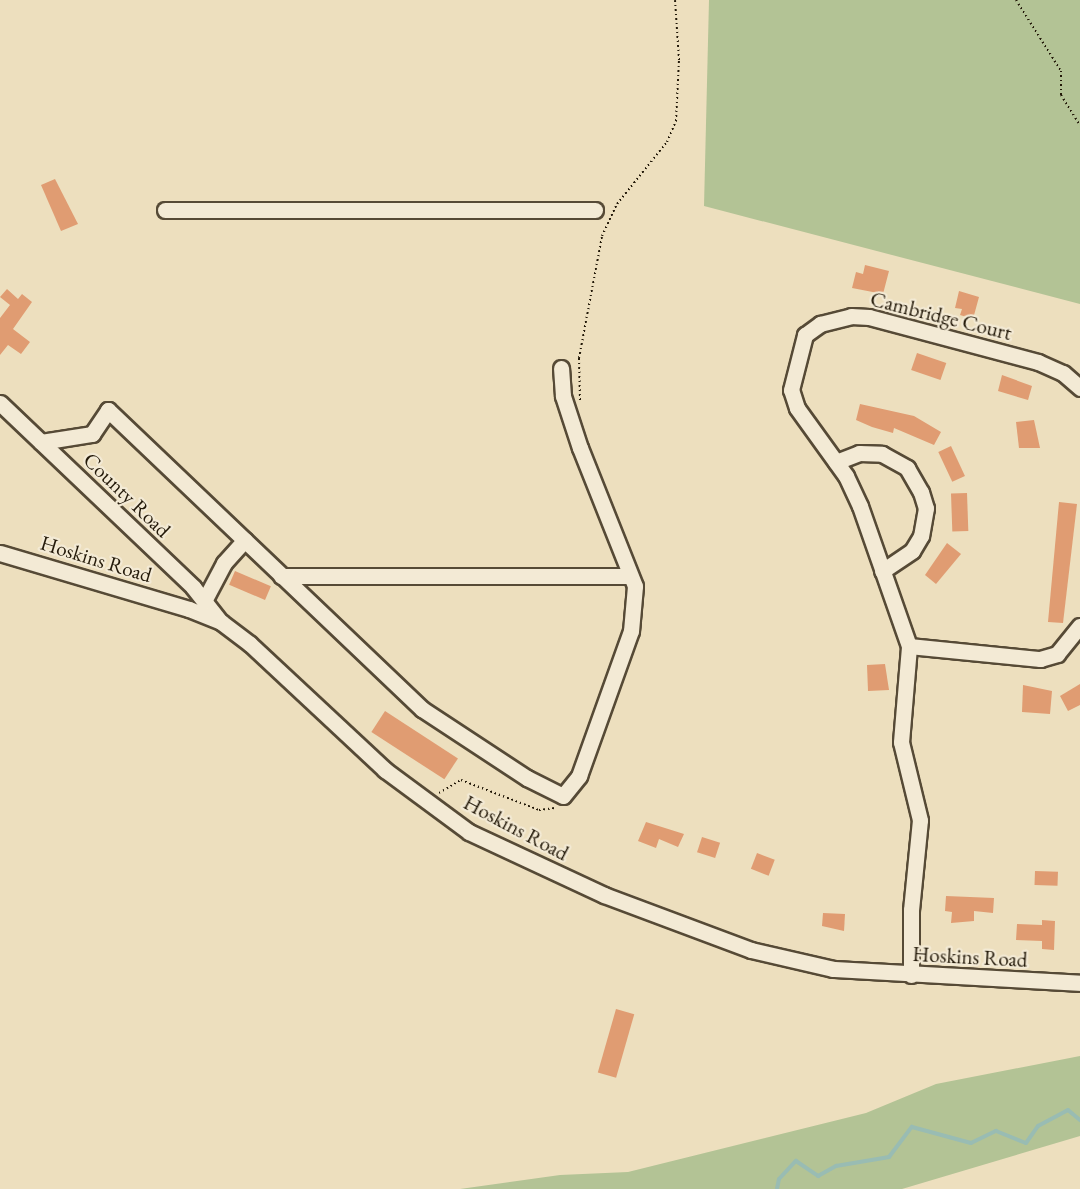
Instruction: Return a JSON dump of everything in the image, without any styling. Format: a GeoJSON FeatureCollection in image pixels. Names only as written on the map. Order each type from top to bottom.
{"type":"FeatureCollection","features":[{"type":"Feature","properties":{"kind":"street"},"geometry":{"type":"LineString","coordinates":[[165,210],[595,210]]}},
{"type":"Feature","properties":{"kind":"street","name":"Cambridge Court"},"geometry":{"type":"LineString","coordinates":[[911,975],[911,910],[920,820],[901,742],[909,646],[860,506],[836,462],[806,422],[791,390],[805,335],[820,324],[851,316],[869,317],[1038,362],[1064,373],[1080,388]]}},
{"type":"Feature","properties":{"kind":"street"},"geometry":{"type":"LineString","coordinates":[[41,442],[92,434],[108,410],[422,709],[527,778],[563,796],[579,776],[631,631],[635,586],[566,407],[561,368]]}},
{"type":"Feature","properties":{"kind":"street","name":"County Road"},"geometry":{"type":"LineString","coordinates":[[0,403],[204,601],[221,622]]}},
{"type":"Feature","properties":{"kind":"street"},"geometry":{"type":"LineString","coordinates":[[836,462],[859,453],[882,454],[907,468],[921,492],[926,508],[921,536],[912,551],[882,571]]}},
{"type":"Feature","properties":{"kind":"street"},"geometry":{"type":"LineString","coordinates":[[204,601],[224,563],[245,540]]}},
{"type":"Feature","properties":{"kind":"street","name":"Hoskins Road"},"geometry":{"type":"LineString","coordinates":[[0,553],[189,609],[221,622],[250,644],[385,770],[469,832],[526,860],[721,939],[833,969],[1080,983]]}},
{"type":"Feature","properties":{"kind":"street"},"geometry":{"type":"LineString","coordinates":[[281,576],[630,576]]}},
{"type":"Feature","properties":{"kind":"street"},"geometry":{"type":"LineString","coordinates":[[909,646],[1040,660],[1057,654],[1080,626]]}},
{"type":"Feature","properties":{"kind":"path"},"geometry":{"type":"LineString","coordinates":[[582,408],[579,358],[602,236],[617,204],[666,142],[676,121],[680,60],[675,0]]}},
{"type":"Feature","properties":{"kind":"path"},"geometry":{"type":"LineString","coordinates":[[1016,0],[1061,71],[1061,95],[1080,126]]}},
{"type":"Feature","properties":{"kind":"path"},"geometry":{"type":"LineString","coordinates":[[426,801],[461,780],[539,810],[565,808]]}},
{"type":"Feature","properties":{"kind":"green space"},"geometry":{"type":"Polygon","coordinates":[[[709,0],[1080,0],[1080,304],[704,206],[709,0]]]}},
{"type":"Feature","properties":{"kind":"green space"},"geometry":{"type":"Polygon","coordinates":[[[1080,1056],[1080,1136],[902,1189],[460,1189],[560,1175],[628,1172],[866,1113],[936,1084],[1080,1056]]]}},
{"type":"Feature","properties":{"kind":"building"},"geometry":{"type":"Polygon","coordinates":[[[55,179],[78,224],[61,231],[41,185],[55,179]]]}},
{"type":"Feature","properties":{"kind":"building"},"geometry":{"type":"Polygon","coordinates":[[[865,265],[889,271],[883,294],[852,288],[856,272],[863,274],[865,265]]]}},
{"type":"Feature","properties":{"kind":"building"},"geometry":{"type":"Polygon","coordinates":[[[7,289],[18,299],[22,294],[32,302],[13,329],[30,342],[21,354],[8,345],[0,355],[0,318],[10,305],[0,297],[7,289]]]}},
{"type":"Feature","properties":{"kind":"building"},"geometry":{"type":"Polygon","coordinates":[[[959,291],[979,297],[973,319],[960,315],[962,309],[955,308],[959,291]]]}},
{"type":"Feature","properties":{"kind":"building"},"geometry":{"type":"Polygon","coordinates":[[[917,353],[946,363],[940,380],[911,370],[917,353]]]}},
{"type":"Feature","properties":{"kind":"building"},"geometry":{"type":"Polygon","coordinates":[[[1002,375],[1032,386],[1028,400],[998,391],[1002,375]]]}},
{"type":"Feature","properties":{"kind":"building"},"geometry":{"type":"Polygon","coordinates":[[[860,404],[914,416],[941,432],[934,445],[894,428],[893,433],[872,427],[856,420],[860,404]]]}},
{"type":"Feature","properties":{"kind":"building"},"geometry":{"type":"Polygon","coordinates":[[[1034,420],[1040,448],[1019,448],[1016,422],[1034,420]]]}},
{"type":"Feature","properties":{"kind":"building"},"geometry":{"type":"Polygon","coordinates":[[[951,446],[965,476],[952,482],[938,452],[951,446]]]}},
{"type":"Feature","properties":{"kind":"building"},"geometry":{"type":"Polygon","coordinates":[[[967,493],[968,531],[952,532],[951,494],[967,493]]]}},
{"type":"Feature","properties":{"kind":"building"},"geometry":{"type":"Polygon","coordinates":[[[1059,502],[1077,504],[1063,623],[1048,622],[1059,502]]]}},
{"type":"Feature","properties":{"kind":"building"},"geometry":{"type":"Polygon","coordinates":[[[947,543],[961,554],[936,584],[925,575],[947,543]]]}},
{"type":"Feature","properties":{"kind":"building"},"geometry":{"type":"Polygon","coordinates":[[[235,571],[271,586],[265,600],[229,585],[235,571]]]}},
{"type":"Feature","properties":{"kind":"building"},"geometry":{"type":"Polygon","coordinates":[[[885,664],[889,690],[868,691],[867,665],[885,664]]]}},
{"type":"Feature","properties":{"kind":"building"},"geometry":{"type":"Polygon","coordinates":[[[1080,684],[1080,705],[1068,711],[1060,696],[1080,684]]]}},
{"type":"Feature","properties":{"kind":"building"},"geometry":{"type":"Polygon","coordinates":[[[1023,685],[1052,691],[1050,714],[1022,712],[1023,685]]]}},
{"type":"Feature","properties":{"kind":"building"},"geometry":{"type":"Polygon","coordinates":[[[385,711],[458,758],[444,779],[371,732],[385,711]]]}},
{"type":"Feature","properties":{"kind":"building"},"geometry":{"type":"Polygon","coordinates":[[[646,822],[684,834],[678,847],[659,839],[656,848],[638,841],[646,822]]]}},
{"type":"Feature","properties":{"kind":"building"},"geometry":{"type":"Polygon","coordinates":[[[702,837],[720,843],[715,858],[697,852],[702,837]]]}},
{"type":"Feature","properties":{"kind":"building"},"geometry":{"type":"Polygon","coordinates":[[[757,853],[775,860],[769,876],[751,869],[757,853]]]}},
{"type":"Feature","properties":{"kind":"building"},"geometry":{"type":"Polygon","coordinates":[[[1035,871],[1058,872],[1057,886],[1035,885],[1035,871]]]}},
{"type":"Feature","properties":{"kind":"building"},"geometry":{"type":"Polygon","coordinates":[[[946,896],[994,898],[993,913],[974,911],[974,921],[951,923],[952,912],[945,911],[946,896]]]}},
{"type":"Feature","properties":{"kind":"building"},"geometry":{"type":"Polygon","coordinates":[[[823,913],[845,914],[844,931],[822,926],[823,913]]]}},
{"type":"Feature","properties":{"kind":"building"},"geometry":{"type":"Polygon","coordinates":[[[1042,920],[1055,921],[1054,950],[1042,949],[1042,941],[1016,940],[1017,924],[1042,925],[1042,920]]]}},
{"type":"Feature","properties":{"kind":"building"},"geometry":{"type":"Polygon","coordinates":[[[616,1009],[634,1014],[616,1078],[598,1072],[616,1009]]]}},
{"type":"Feature","properties":{"kind":"waterway"},"geometry":{"type":"LineString","coordinates":[[777,1189],[779,1179],[796,1161],[818,1176],[836,1166],[889,1157],[912,1127],[971,1143],[996,1131],[1026,1143],[1038,1126],[1068,1110],[1080,1120]]}}]}
